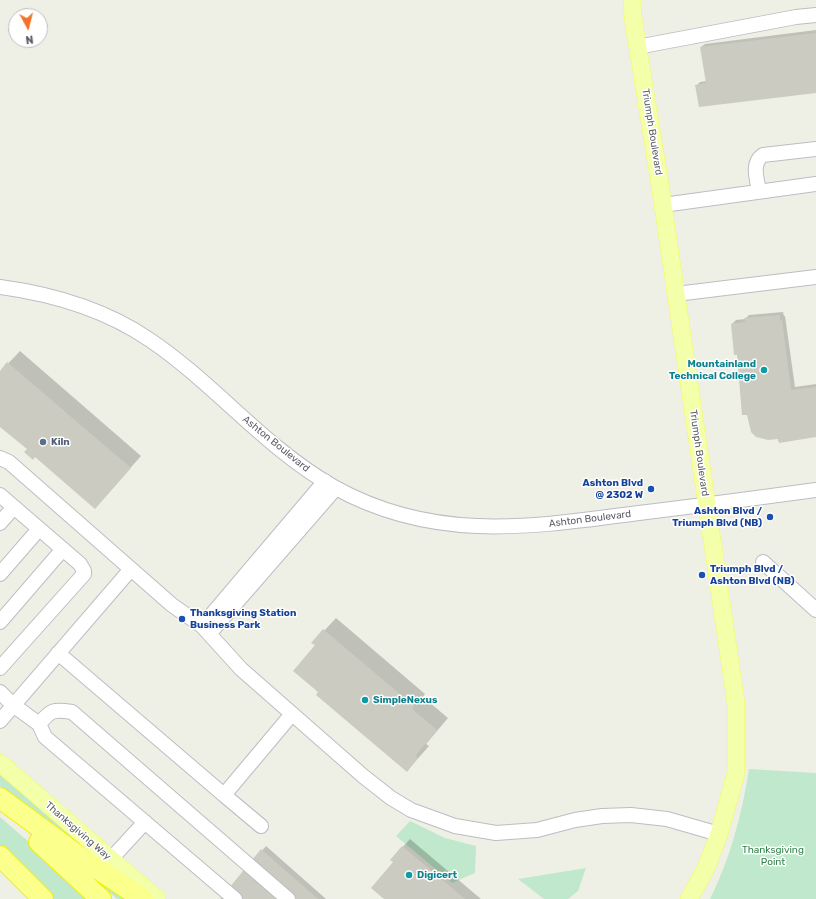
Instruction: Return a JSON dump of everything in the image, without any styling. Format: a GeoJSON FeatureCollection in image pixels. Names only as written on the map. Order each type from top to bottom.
{"type":"FeatureCollection","features":[{"type":"Feature","properties":{"kind":"highway"},"geometry":{"type":"LineString","coordinates":[[0,798],[87,862],[143,899]]}},
{"type":"Feature","properties":{"kind":"highway"},"geometry":{"type":"LineString","coordinates":[[0,806],[101,899]]}},
{"type":"Feature","properties":{"kind":"highway"},"geometry":{"type":"LineString","coordinates":[[0,856],[43,899]]}},
{"type":"Feature","properties":{"kind":"main road","name":"Triumph Boulevard"},"geometry":{"type":"LineString","coordinates":[[632,0],[637,47],[663,205],[736,703],[736,773],[719,834],[706,868],[688,899]]}},
{"type":"Feature","properties":{"kind":"main road","name":"Thanksgiving Way"},"geometry":{"type":"LineString","coordinates":[[0,762],[156,899]]}},
{"type":"Feature","properties":{"kind":"street"},"geometry":{"type":"LineString","coordinates":[[637,47],[796,17],[816,15]]}},
{"type":"Feature","properties":{"kind":"street"},"geometry":{"type":"LineString","coordinates":[[759,191],[756,165],[758,159],[762,155],[816,150]]}},
{"type":"Feature","properties":{"kind":"street"},"geometry":{"type":"LineString","coordinates":[[663,205],[816,184]]}},
{"type":"Feature","properties":{"kind":"street"},"geometry":{"type":"LineString","coordinates":[[676,294],[816,277]]}},
{"type":"Feature","properties":{"kind":"street","name":"Ashton Boulevard"},"geometry":{"type":"LineString","coordinates":[[0,287],[27,291],[82,306],[126,326],[149,339],[179,362],[278,448],[330,485],[375,506],[411,517],[472,527],[527,527],[816,490]]}},
{"type":"Feature","properties":{"kind":"street"},"geometry":{"type":"LineString","coordinates":[[0,458],[9,462],[172,605],[206,630],[241,669],[363,776],[391,798],[423,816],[471,830],[512,833],[537,830],[588,818],[631,815],[667,819],[719,834]]}},
{"type":"Feature","properties":{"kind":"street"},"geometry":{"type":"LineString","coordinates":[[206,630],[330,485]]}},
{"type":"Feature","properties":{"kind":"street"},"geometry":{"type":"LineString","coordinates":[[0,495],[80,564],[83,568],[84,574],[0,668]]}},
{"type":"Feature","properties":{"kind":"street"},"geometry":{"type":"LineString","coordinates":[[0,523],[14,507]]}},
{"type":"Feature","properties":{"kind":"street"},"geometry":{"type":"LineString","coordinates":[[0,574],[39,529]]}},
{"type":"Feature","properties":{"kind":"street"},"geometry":{"type":"LineString","coordinates":[[0,622],[63,549]]}},
{"type":"Feature","properties":{"kind":"street"},"geometry":{"type":"LineString","coordinates":[[763,562],[816,610]]}},
{"type":"Feature","properties":{"kind":"street"},"geometry":{"type":"LineString","coordinates":[[0,721],[131,569]]}},
{"type":"Feature","properties":{"kind":"street"},"geometry":{"type":"LineString","coordinates":[[58,653],[261,826]]}},
{"type":"Feature","properties":{"kind":"street"},"geometry":{"type":"LineString","coordinates":[[0,692],[13,705],[39,724],[45,737],[235,899]]}},
{"type":"Feature","properties":{"kind":"street"},"geometry":{"type":"LineString","coordinates":[[39,724],[49,712],[57,709],[72,712],[288,899]]}},
{"type":"Feature","properties":{"kind":"street"},"geometry":{"type":"LineString","coordinates":[[224,795],[292,714]]}},
{"type":"Feature","properties":{"kind":"street"},"geometry":{"type":"LineString","coordinates":[[111,859],[145,822]]}},
{"type":"Feature","properties":{"kind":"green space","name":"Thanksgiving Point"},"geometry":{"type":"Polygon","coordinates":[[[749,769],[816,773],[816,899],[710,899],[724,868],[734,836],[743,803],[749,769]]]}},
{"type":"Feature","properties":{"kind":"green space"},"geometry":{"type":"Polygon","coordinates":[[[0,773],[101,860],[100,862],[0,786],[0,773]]]}},
{"type":"Feature","properties":{"kind":"green space"},"geometry":{"type":"Polygon","coordinates":[[[0,817],[95,899],[52,899],[0,849],[0,817]]]}},
{"type":"Feature","properties":{"kind":"green space"},"geometry":{"type":"Polygon","coordinates":[[[410,821],[445,838],[476,846],[475,873],[452,883],[396,836],[410,821]]]}},
{"type":"Feature","properties":{"kind":"green space"},"geometry":{"type":"Polygon","coordinates":[[[70,857],[126,899],[117,899],[70,857]]]}},
{"type":"Feature","properties":{"kind":"green space"},"geometry":{"type":"Polygon","coordinates":[[[586,868],[578,891],[568,899],[544,899],[518,879],[586,868]]]}},
{"type":"Feature","properties":{"kind":"building"},"geometry":{"type":"Polygon","coordinates":[[[816,33],[816,93],[699,107],[695,85],[706,83],[700,47],[816,33]]]}},
{"type":"Feature","properties":{"kind":"building","name":"Mountainland Technical College"},"geometry":{"type":"Polygon","coordinates":[[[780,315],[780,320],[782,320],[791,390],[816,387],[816,437],[779,443],[778,439],[768,440],[756,437],[751,432],[747,415],[742,415],[737,355],[734,355],[731,324],[745,322],[744,318],[780,315]]]}},
{"type":"Feature","properties":{"kind":"building"},"geometry":{"type":"Polygon","coordinates":[[[7,362],[131,468],[95,509],[35,457],[33,460],[24,452],[27,449],[0,427],[0,371],[7,362]]]}},
{"type":"Feature","properties":{"kind":"building","name":"SimpleNexus"},"geometry":{"type":"Polygon","coordinates":[[[323,629],[414,706],[412,709],[437,730],[415,756],[418,758],[407,772],[316,695],[318,692],[293,671],[315,645],[311,643],[323,629]]]}},
{"type":"Feature","properties":{"kind":"building","name":"Digicert"},"geometry":{"type":"Polygon","coordinates":[[[402,846],[465,899],[384,899],[371,888],[393,862],[390,860],[402,846]]]}},
{"type":"Feature","properties":{"kind":"building"},"geometry":{"type":"Polygon","coordinates":[[[261,849],[318,899],[220,899],[261,849]]]}},
{"type":"Feature","properties":{"kind":"place","name":"Mountainland Technical College"},"geometry":{"type":"Point","coordinates":[764,370]}},
{"type":"Feature","properties":{"kind":"place","name":"Kiln"},"geometry":{"type":"Point","coordinates":[43,442]}},
{"type":"Feature","properties":{"kind":"place","name":"Ashton Blvd @ 2302 W"},"geometry":{"type":"Point","coordinates":[651,489]}},
{"type":"Feature","properties":{"kind":"place","name":"Ashton Blvd / Triumph Blvd (NB)"},"geometry":{"type":"Point","coordinates":[770,517]}},
{"type":"Feature","properties":{"kind":"place","name":"Triumph Blvd / Ashton Blvd (NB)"},"geometry":{"type":"Point","coordinates":[702,575]}},
{"type":"Feature","properties":{"kind":"place","name":"Thanksgiving Station Business Park"},"geometry":{"type":"Point","coordinates":[182,619]}},
{"type":"Feature","properties":{"kind":"place","name":"SimpleNexus"},"geometry":{"type":"Point","coordinates":[365,700]}},
{"type":"Feature","properties":{"kind":"place","name":"Digicert"},"geometry":{"type":"Point","coordinates":[409,875]}}]}
